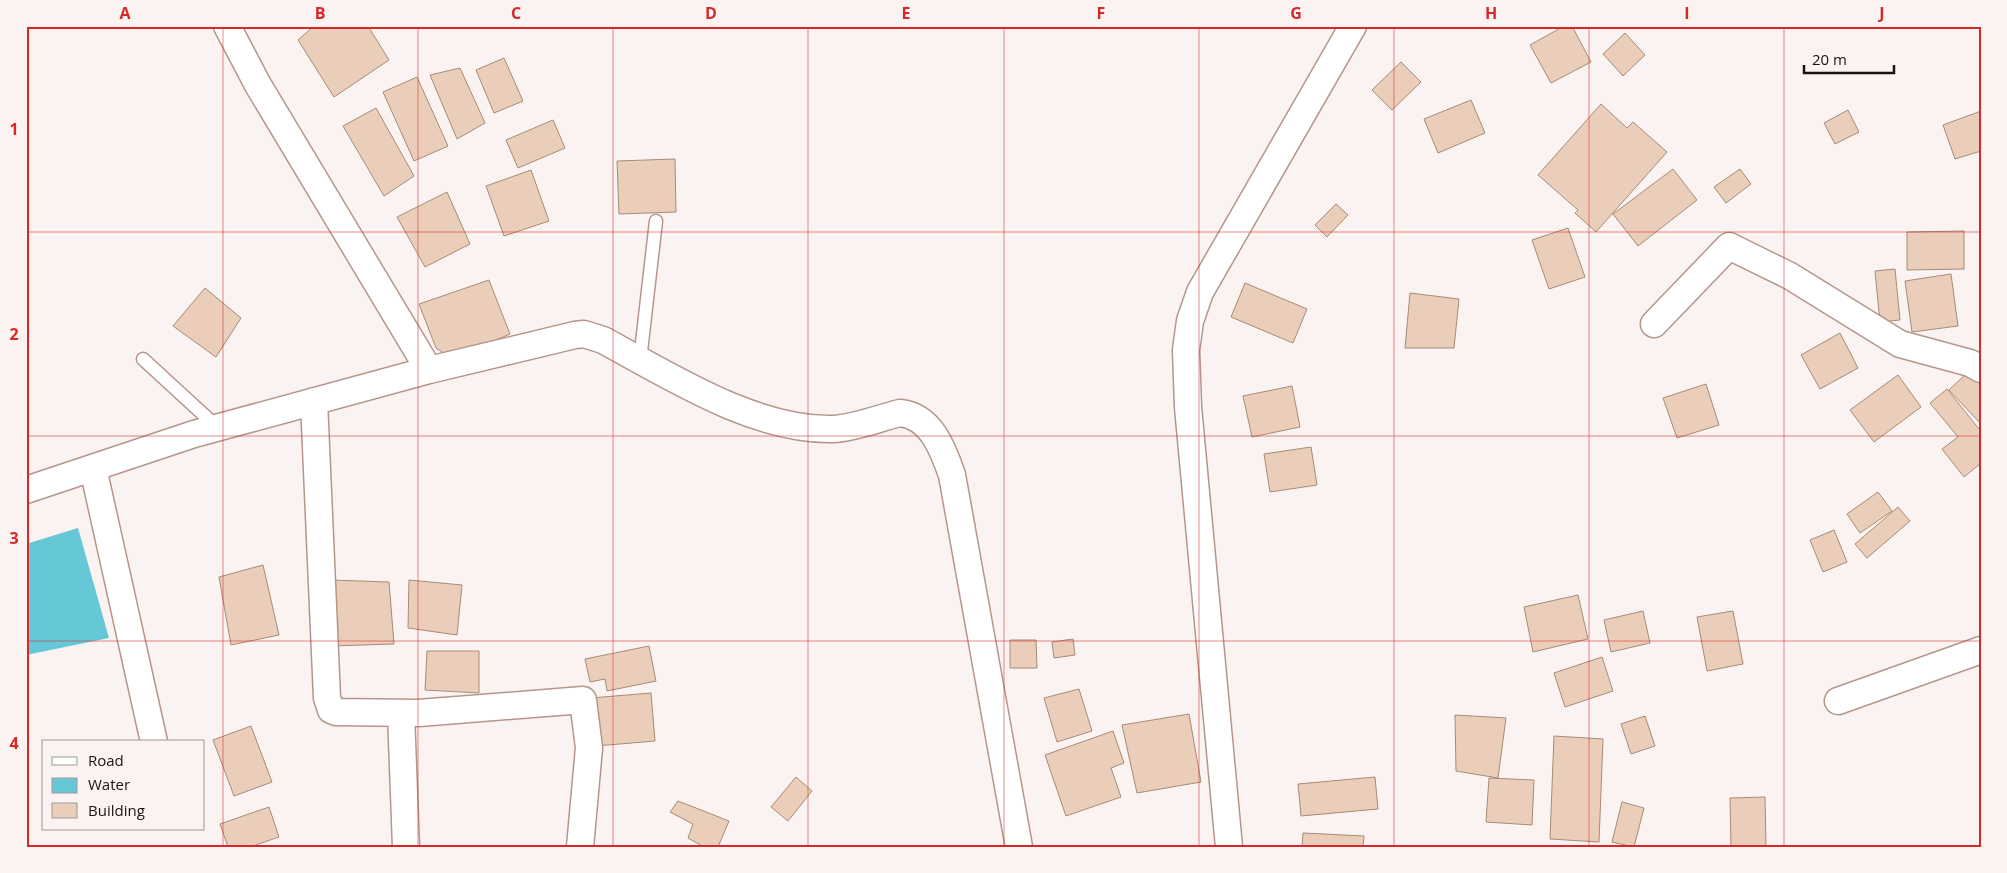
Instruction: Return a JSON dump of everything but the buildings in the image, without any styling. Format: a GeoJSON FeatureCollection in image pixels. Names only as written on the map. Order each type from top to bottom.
{"type":"FeatureCollection","features":[{"type":"Feature","properties":{"kind":"street"},"geometry":{"type":"LineString","coordinates":[[227,26],[263,94],[429,370]]}},
{"type":"Feature","properties":{"kind":"street"},"geometry":{"type":"LineString","coordinates":[[1229,847],[1188,407],[1186,350],[1190,321],[1200,292],[1353,26]]}},
{"type":"Feature","properties":{"kind":"street"},"geometry":{"type":"LineString","coordinates":[[1654,324],[1728,246],[1790,276],[1900,344],[1970,363],[1981,369]]}},
{"type":"Feature","properties":{"kind":"street"},"geometry":{"type":"LineString","coordinates":[[26,490],[217,427],[429,370],[584,334],[603,340],[722,402],[784,423],[834,429],[900,412],[912,416],[934,432],[952,475],[1019,847]]}},
{"type":"Feature","properties":{"kind":"street"},"geometry":{"type":"LineString","coordinates":[[314,401],[327,698],[331,710],[336,712],[401,713],[583,700],[589,748],[580,847]]}},
{"type":"Feature","properties":{"kind":"street"},"geometry":{"type":"LineString","coordinates":[[93,468],[154,740]]}},
{"type":"Feature","properties":{"kind":"street"},"geometry":{"type":"LineString","coordinates":[[1838,701],[1981,650]]}},
{"type":"Feature","properties":{"kind":"street"},"geometry":{"type":"LineString","coordinates":[[401,713],[406,847]]}},
{"type":"Feature","properties":{"kind":"lane"},"geometry":{"type":"LineString","coordinates":[[640,360],[656,221]]}},
{"type":"Feature","properties":{"kind":"lane"},"geometry":{"type":"LineString","coordinates":[[143,358],[217,427]]}},
{"type":"Feature","properties":{"kind":"water"},"geometry":{"type":"Polygon","coordinates":[[[78,528],[109,638],[26,655],[26,544],[78,528]]]}}]}
